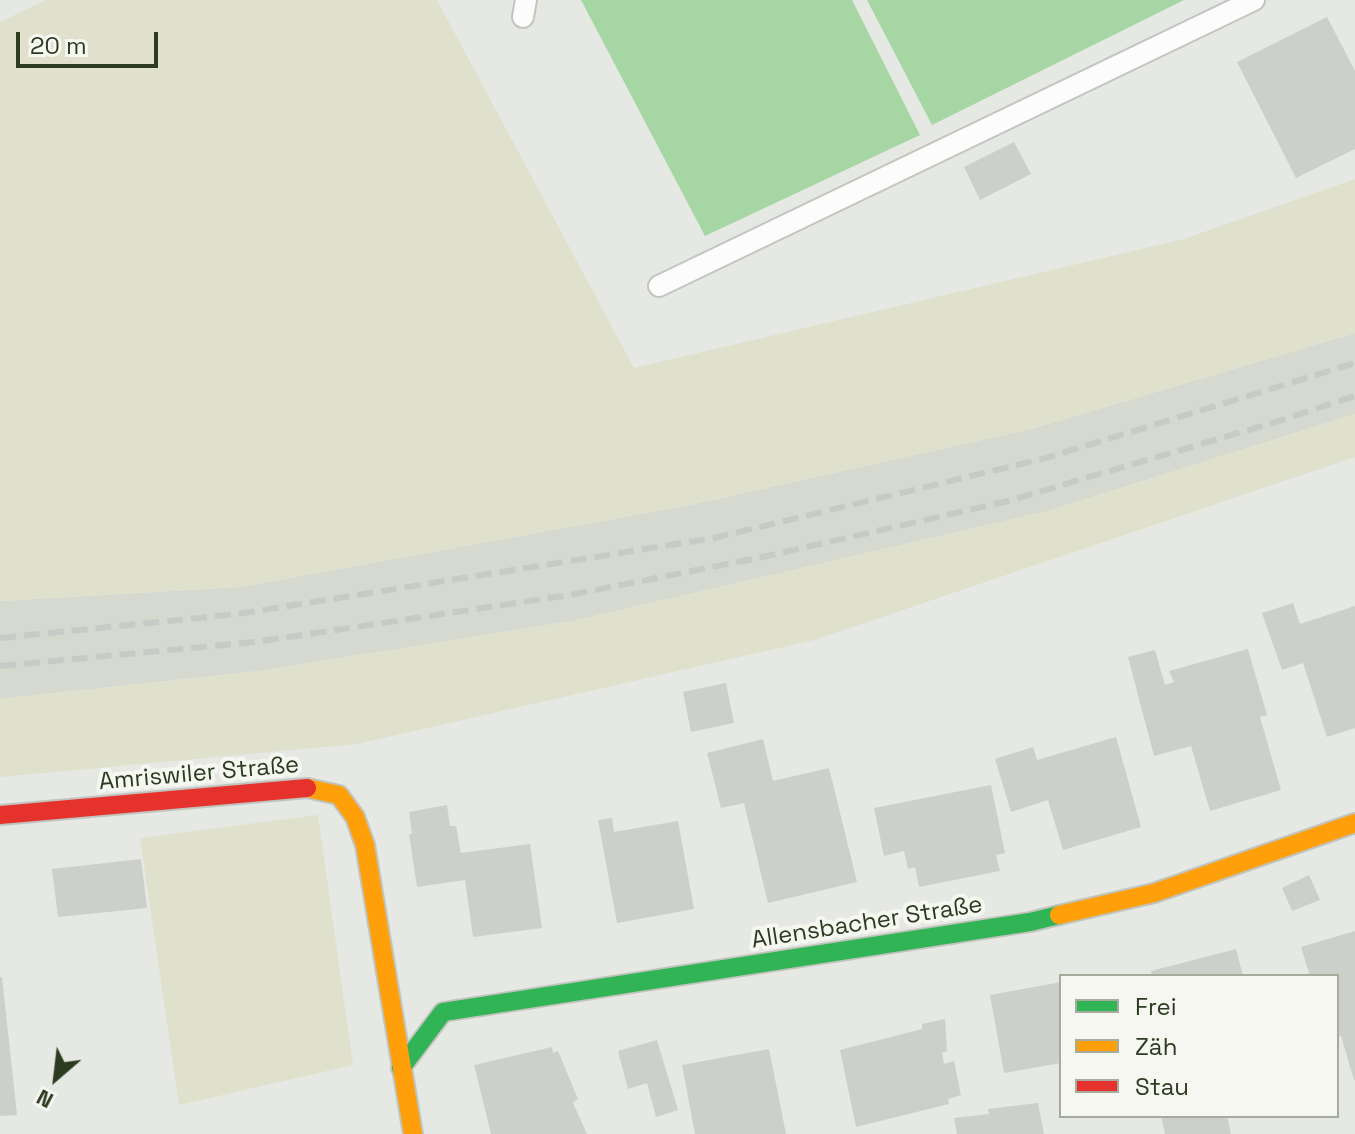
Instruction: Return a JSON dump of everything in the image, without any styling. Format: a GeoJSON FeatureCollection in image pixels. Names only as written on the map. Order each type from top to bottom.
{"type":"FeatureCollection","features":[{"type":"Feature","properties":{"kind":"street","name":"Amriswiler Straße"},"geometry":{"type":"LineString","coordinates":[[0,815],[311,788],[339,795],[355,817],[365,845],[413,1134]]}},
{"type":"Feature","properties":{"kind":"street","name":"Allensbacher Straße"},"geometry":{"type":"LineString","coordinates":[[401,1068],[443,1012],[1030,922],[1154,893],[1355,823]]}},
{"type":"Feature","properties":{"kind":"lane"},"geometry":{"type":"LineString","coordinates":[[659,286],[1254,0]]}},
{"type":"Feature","properties":{"kind":"shaded area"},"geometry":{"type":"Polygon","coordinates":[[[46,0],[437,0],[634,368],[1184,239],[1355,179],[1355,333],[1031,429],[690,505],[240,587],[0,601],[0,22],[46,0]]]}},
{"type":"Feature","properties":{"kind":"shaded area"},"geometry":{"type":"Polygon","coordinates":[[[581,0],[852,0],[920,135],[705,236],[581,0]]]}},
{"type":"Feature","properties":{"kind":"shaded area"},"geometry":{"type":"Polygon","coordinates":[[[867,0],[1184,0],[932,125],[867,0]]]}},
{"type":"Feature","properties":{"kind":"shaded area"},"geometry":{"type":"Polygon","coordinates":[[[1355,333],[1355,414],[1048,511],[573,621],[259,671],[0,699],[0,601],[240,587],[690,505],[1031,429],[1355,333]]]}},
{"type":"Feature","properties":{"kind":"shaded area"},"geometry":{"type":"Polygon","coordinates":[[[1355,414],[1355,457],[814,640],[357,744],[0,777],[0,699],[259,671],[573,621],[1048,511],[1355,414]]]}},
{"type":"Feature","properties":{"kind":"shaded area"},"geometry":{"type":"Polygon","coordinates":[[[318,815],[353,1065],[179,1105],[140,838],[318,815]]]}},
{"type":"Feature","properties":{"kind":"building"},"geometry":{"type":"Polygon","coordinates":[[[1327,17],[1355,71],[1355,149],[1296,178],[1237,62],[1327,17]]]}},
{"type":"Feature","properties":{"kind":"building"},"geometry":{"type":"Polygon","coordinates":[[[1014,142],[1031,174],[980,200],[964,167],[1014,142]]]}},
{"type":"Feature","properties":{"kind":"building"},"geometry":{"type":"Polygon","coordinates":[[[1293,603],[1300,624],[1355,606],[1355,728],[1327,737],[1303,663],[1282,670],[1262,613],[1293,603]]]}},
{"type":"Feature","properties":{"kind":"building"},"geometry":{"type":"Polygon","coordinates":[[[1248,649],[1267,715],[1260,717],[1281,790],[1210,811],[1191,746],[1154,756],[1128,657],[1155,650],[1165,685],[1174,682],[1169,671],[1248,649]]]}},
{"type":"Feature","properties":{"kind":"building"},"geometry":{"type":"Polygon","coordinates":[[[726,683],[734,723],[691,732],[683,692],[726,683]]]}},
{"type":"Feature","properties":{"kind":"building"},"geometry":{"type":"Polygon","coordinates":[[[1116,737],[1141,827],[1063,850],[1048,800],[1011,812],[995,759],[1033,747],[1037,760],[1116,737]]]}},
{"type":"Feature","properties":{"kind":"building"},"geometry":{"type":"Polygon","coordinates":[[[763,739],[773,781],[829,768],[857,882],[768,903],[744,803],[721,808],[707,753],[763,739]]]}},
{"type":"Feature","properties":{"kind":"building"},"geometry":{"type":"Polygon","coordinates":[[[991,785],[1005,853],[996,855],[1000,871],[919,887],[915,867],[908,869],[904,851],[884,856],[874,808],[991,785]]]}},
{"type":"Feature","properties":{"kind":"building"},"geometry":{"type":"Polygon","coordinates":[[[447,805],[450,826],[456,826],[461,853],[530,844],[542,928],[473,937],[465,880],[417,887],[409,812],[447,805]]]}},
{"type":"Feature","properties":{"kind":"building"},"geometry":{"type":"Polygon","coordinates":[[[612,818],[614,832],[678,821],[694,909],[617,923],[598,820],[612,818]]]}},
{"type":"Feature","properties":{"kind":"building"},"geometry":{"type":"Polygon","coordinates":[[[141,859],[147,908],[58,917],[52,869],[141,859]]]}},
{"type":"Feature","properties":{"kind":"building"},"geometry":{"type":"Polygon","coordinates":[[[1309,875],[1320,900],[1292,911],[1282,888],[1309,875]]]}},
{"type":"Feature","properties":{"kind":"building"},"geometry":{"type":"Polygon","coordinates":[[[1355,931],[1355,1080],[1339,1036],[1339,974],[1309,974],[1301,947],[1355,931]]]}},
{"type":"Feature","properties":{"kind":"building"},"geometry":{"type":"Polygon","coordinates":[[[1236,949],[1242,974],[1152,974],[1151,971],[1236,949]]]}},
{"type":"Feature","properties":{"kind":"building"},"geometry":{"type":"Polygon","coordinates":[[[2,977],[17,1115],[0,1116],[2,977]]]}},
{"type":"Feature","properties":{"kind":"building"},"geometry":{"type":"Polygon","coordinates":[[[1059,982],[1059,1063],[1004,1073],[990,995],[1059,982]]]}},
{"type":"Feature","properties":{"kind":"building"},"geometry":{"type":"Polygon","coordinates":[[[945,1019],[947,1051],[942,1053],[944,1064],[954,1061],[961,1095],[948,1099],[949,1104],[856,1127],[840,1050],[922,1029],[922,1024],[945,1019]]]}},
{"type":"Feature","properties":{"kind":"building"},"geometry":{"type":"Polygon","coordinates":[[[657,1040],[678,1110],[656,1117],[647,1083],[628,1089],[618,1051],[657,1040]]]}},
{"type":"Feature","properties":{"kind":"building"},"geometry":{"type":"Polygon","coordinates":[[[552,1047],[553,1053],[558,1051],[578,1099],[573,1103],[587,1134],[491,1134],[474,1065],[552,1047]]]}},
{"type":"Feature","properties":{"kind":"building"},"geometry":{"type":"Polygon","coordinates":[[[769,1049],[786,1134],[695,1134],[682,1065],[769,1049]]]}},
{"type":"Feature","properties":{"kind":"building"},"geometry":{"type":"Polygon","coordinates":[[[1038,1103],[1044,1134],[957,1134],[954,1118],[989,1114],[988,1109],[1038,1103]]]}},
{"type":"Feature","properties":{"kind":"building"},"geometry":{"type":"Polygon","coordinates":[[[1161,1118],[1227,1118],[1231,1134],[1165,1134],[1161,1118]]]}},
{"type":"Feature","properties":{"kind":"railway"},"geometry":{"type":"LineString","coordinates":[[0,638],[238,614],[714,538],[1046,458],[1355,363]]}},
{"type":"Feature","properties":{"kind":"railway"},"geometry":{"type":"LineString","coordinates":[[0,666],[255,642],[570,595],[763,557],[1008,501],[1355,396]]}},
{"type":"Feature","properties":{"kind":"traffic: fast"},"geometry":{"type":"LineString","coordinates":[[401,1068],[443,1012],[1030,922],[1059,915]]}},
{"type":"Feature","properties":{"kind":"traffic: slow"},"geometry":{"type":"LineString","coordinates":[[307,788],[339,795],[355,817],[365,845],[413,1134]]}},
{"type":"Feature","properties":{"kind":"traffic: slow"},"geometry":{"type":"LineString","coordinates":[[1059,915],[1154,893],[1355,823]]}},
{"type":"Feature","properties":{"kind":"traffic: jam"},"geometry":{"type":"LineString","coordinates":[[0,815],[307,788]]}}]}
